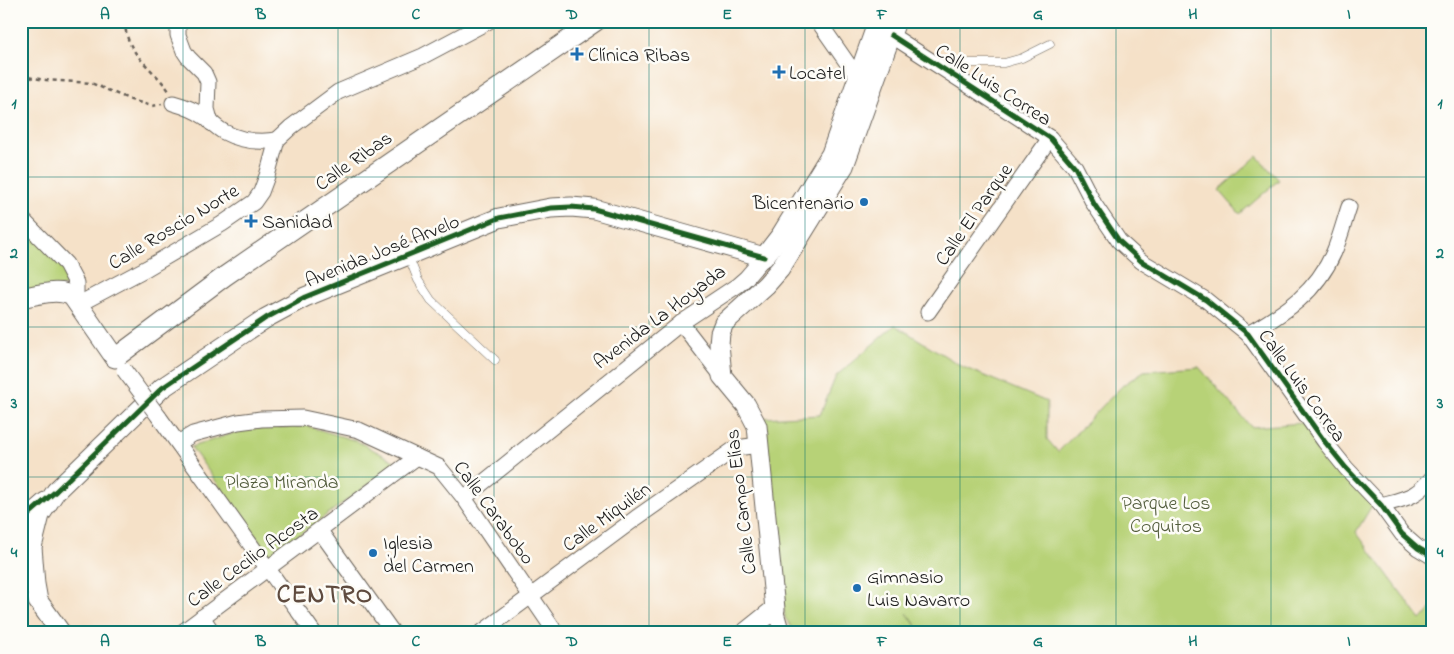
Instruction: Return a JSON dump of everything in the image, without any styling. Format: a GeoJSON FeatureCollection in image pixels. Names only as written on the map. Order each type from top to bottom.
{"type":"FeatureCollection","features":[{"type":"Feature","properties":{"kind":"street"},"geometry":{"type":"LineString","coordinates":[[178,21],[178,35],[184,51],[188,58],[204,73],[208,82],[206,104],[211,123]]}},
{"type":"Feature","properties":{"kind":"street"},"geometry":{"type":"LineString","coordinates":[[176,103],[182,104],[205,117],[224,132],[246,140],[262,142],[277,140],[291,127],[338,92],[422,56],[489,21]]}},
{"type":"Feature","properties":{"kind":"street","name":"Calle Ribas"},"geometry":{"type":"LineString","coordinates":[[120,364],[233,270],[596,21]]}},
{"type":"Feature","properties":{"kind":"street"},"geometry":{"type":"LineString","coordinates":[[818,21],[858,76]]}},
{"type":"Feature","properties":{"kind":"street","name":"Avenida La Hoyada"},"geometry":{"type":"LineString","coordinates":[[464,498],[681,323],[746,278],[781,235],[831,154],[858,76],[888,26]]}},
{"type":"Feature","properties":{"kind":"street","name":"Avenida La Hoyada"},"geometry":{"type":"LineString","coordinates":[[722,376],[719,344],[720,333],[724,323],[766,286],[780,269],[844,166],[888,26]]}},
{"type":"Feature","properties":{"kind":"street","name":"Calle Luis Correa"},"geometry":{"type":"LineString","coordinates":[[888,26],[941,68],[1050,138],[1075,167],[1094,204],[1119,241],[1141,261],[1206,300],[1248,334],[1325,442],[1346,468],[1381,505],[1402,534],[1418,548],[1433,557]]}},
{"type":"Feature","properties":{"kind":"street","name":"Calle El Parque"},"geometry":{"type":"LineString","coordinates":[[928,312],[1050,138]]}},
{"type":"Feature","properties":{"kind":"street","name":"Calle Roscio Norte"},"geometry":{"type":"LineString","coordinates":[[77,302],[147,268],[222,224],[254,202],[267,176],[277,140]]}},
{"type":"Feature","properties":{"kind":"street"},"geometry":{"type":"LineString","coordinates":[[1248,334],[1281,315],[1312,288],[1334,251],[1349,207]]}},
{"type":"Feature","properties":{"kind":"street","name":"Avenida José Arvelo"},"geometry":{"type":"LineString","coordinates":[[21,521],[56,491],[162,388],[266,318],[305,297],[499,218],[551,208],[594,209],[764,257]]}},
{"type":"Feature","properties":{"kind":"street"},"geometry":{"type":"LineString","coordinates":[[21,218],[66,264],[76,283],[77,302]]}},
{"type":"Feature","properties":{"kind":"street"},"geometry":{"type":"LineString","coordinates":[[21,298],[56,292],[66,293],[77,302],[314,633]]}},
{"type":"Feature","properties":{"kind":"street"},"geometry":{"type":"LineString","coordinates":[[681,323],[722,376]]}},
{"type":"Feature","properties":{"kind":"street","name":"Calle Campo Elías"},"geometry":{"type":"LineString","coordinates":[[722,376],[746,405],[757,426],[775,609],[782,633]]}},
{"type":"Feature","properties":{"kind":"street","name":"Calle Carabobo"},"geometry":{"type":"LineString","coordinates":[[178,443],[193,434],[238,422],[261,419],[303,418],[359,430],[439,467],[464,498],[556,633]]}},
{"type":"Feature","properties":{"kind":"street","name":"Calle Miquilén"},"geometry":{"type":"LineString","coordinates":[[481,633],[636,518],[736,448],[759,445]]}},
{"type":"Feature","properties":{"kind":"street","name":"Calle Cecilio Acosta"},"geometry":{"type":"LineString","coordinates":[[181,633],[417,457]]}},
{"type":"Feature","properties":{"kind":"street"},"geometry":{"type":"LineString","coordinates":[[1381,505],[1421,491],[1433,477]]}},
{"type":"Feature","properties":{"kind":"street"},"geometry":{"type":"LineString","coordinates":[[38,601],[32,547],[40,515],[56,491]]}},
{"type":"Feature","properties":{"kind":"street"},"geometry":{"type":"LineString","coordinates":[[320,531],[393,633]]}},
{"type":"Feature","properties":{"kind":"street"},"geometry":{"type":"LineString","coordinates":[[21,589],[38,601],[61,633]]}},
{"type":"Feature","properties":{"kind":"street"},"geometry":{"type":"LineString","coordinates":[[745,633],[775,609]]}},
{"type":"Feature","properties":{"kind":"street"},"geometry":{"type":"LineString","coordinates":[[202,617],[213,633]]}},
{"type":"Feature","properties":{"kind":"lane"},"geometry":{"type":"LineString","coordinates":[[941,68],[970,63],[1004,62],[1022,58],[1050,44]]}},
{"type":"Feature","properties":{"kind":"lane"},"geometry":{"type":"LineString","coordinates":[[408,255],[418,280],[431,300],[495,360]]}},
{"type":"Feature","properties":{"kind":"path"},"geometry":{"type":"LineString","coordinates":[[124,21],[125,32],[135,53],[168,89],[176,103]]}},
{"type":"Feature","properties":{"kind":"path"},"geometry":{"type":"LineString","coordinates":[[21,76],[96,84],[123,98],[152,106],[176,103]]}},
{"type":"Feature","properties":{"kind":"green space"},"geometry":{"type":"Polygon","coordinates":[[[1257,156],[1279,180],[1240,214],[1219,190],[1257,156]]]}},
{"type":"Feature","properties":{"kind":"green space"},"geometry":{"type":"Polygon","coordinates":[[[21,218],[76,283],[21,298],[21,218]]]}},
{"type":"Feature","properties":{"kind":"green space","name":"Parque Los Coquitos"},"geometry":{"type":"Polygon","coordinates":[[[895,325],[963,367],[1047,402],[1047,439],[1058,452],[1123,385],[1144,371],[1199,367],[1251,427],[1303,423],[1373,504],[1356,532],[1421,620],[1433,607],[1433,633],[922,633],[907,613],[921,633],[796,633],[785,618],[762,418],[820,415],[836,376],[895,325]]]}},
{"type":"Feature","properties":{"kind":"green space","name":"Plaza Miranda"},"geometry":{"type":"Polygon","coordinates":[[[307,426],[357,441],[398,463],[270,556],[191,447],[246,429],[307,426]]]}},
{"type":"Feature","properties":{"kind":"cycle path"},"geometry":{"type":"LineString","coordinates":[[891,35],[1050,138],[1075,167],[1094,204],[1119,241],[1141,261],[1206,300],[1248,334],[1325,442],[1346,468],[1381,505],[1402,534],[1418,548],[1433,557]]}},
{"type":"Feature","properties":{"kind":"cycle path"},"geometry":{"type":"LineString","coordinates":[[21,521],[56,491],[162,388],[266,318],[305,297],[499,218],[551,208],[594,209],[764,257]]}},
{"type":"Feature","properties":{"kind":"place","name":"Clínica Ribas"},"geometry":{"type":"Point","coordinates":[577,54]}},
{"type":"Feature","properties":{"kind":"place","name":"Locatel"},"geometry":{"type":"Point","coordinates":[779,72]}},
{"type":"Feature","properties":{"kind":"place","name":"Bicentenario"},"geometry":{"type":"Point","coordinates":[864,202]}},
{"type":"Feature","properties":{"kind":"place","name":"Sanidad"},"geometry":{"type":"Point","coordinates":[251,221]}},
{"type":"Feature","properties":{"kind":"place","name":"Iglesia del Carmen"},"geometry":{"type":"Point","coordinates":[373,553]}},
{"type":"Feature","properties":{"kind":"place","name":"Gimnasio Luis Navarro"},"geometry":{"type":"Point","coordinates":[857,588]}},
{"type":"Feature","properties":{"kind":"district","name":"CENTRO"},"geometry":{"type":"Point","coordinates":[325,593]}}]}
